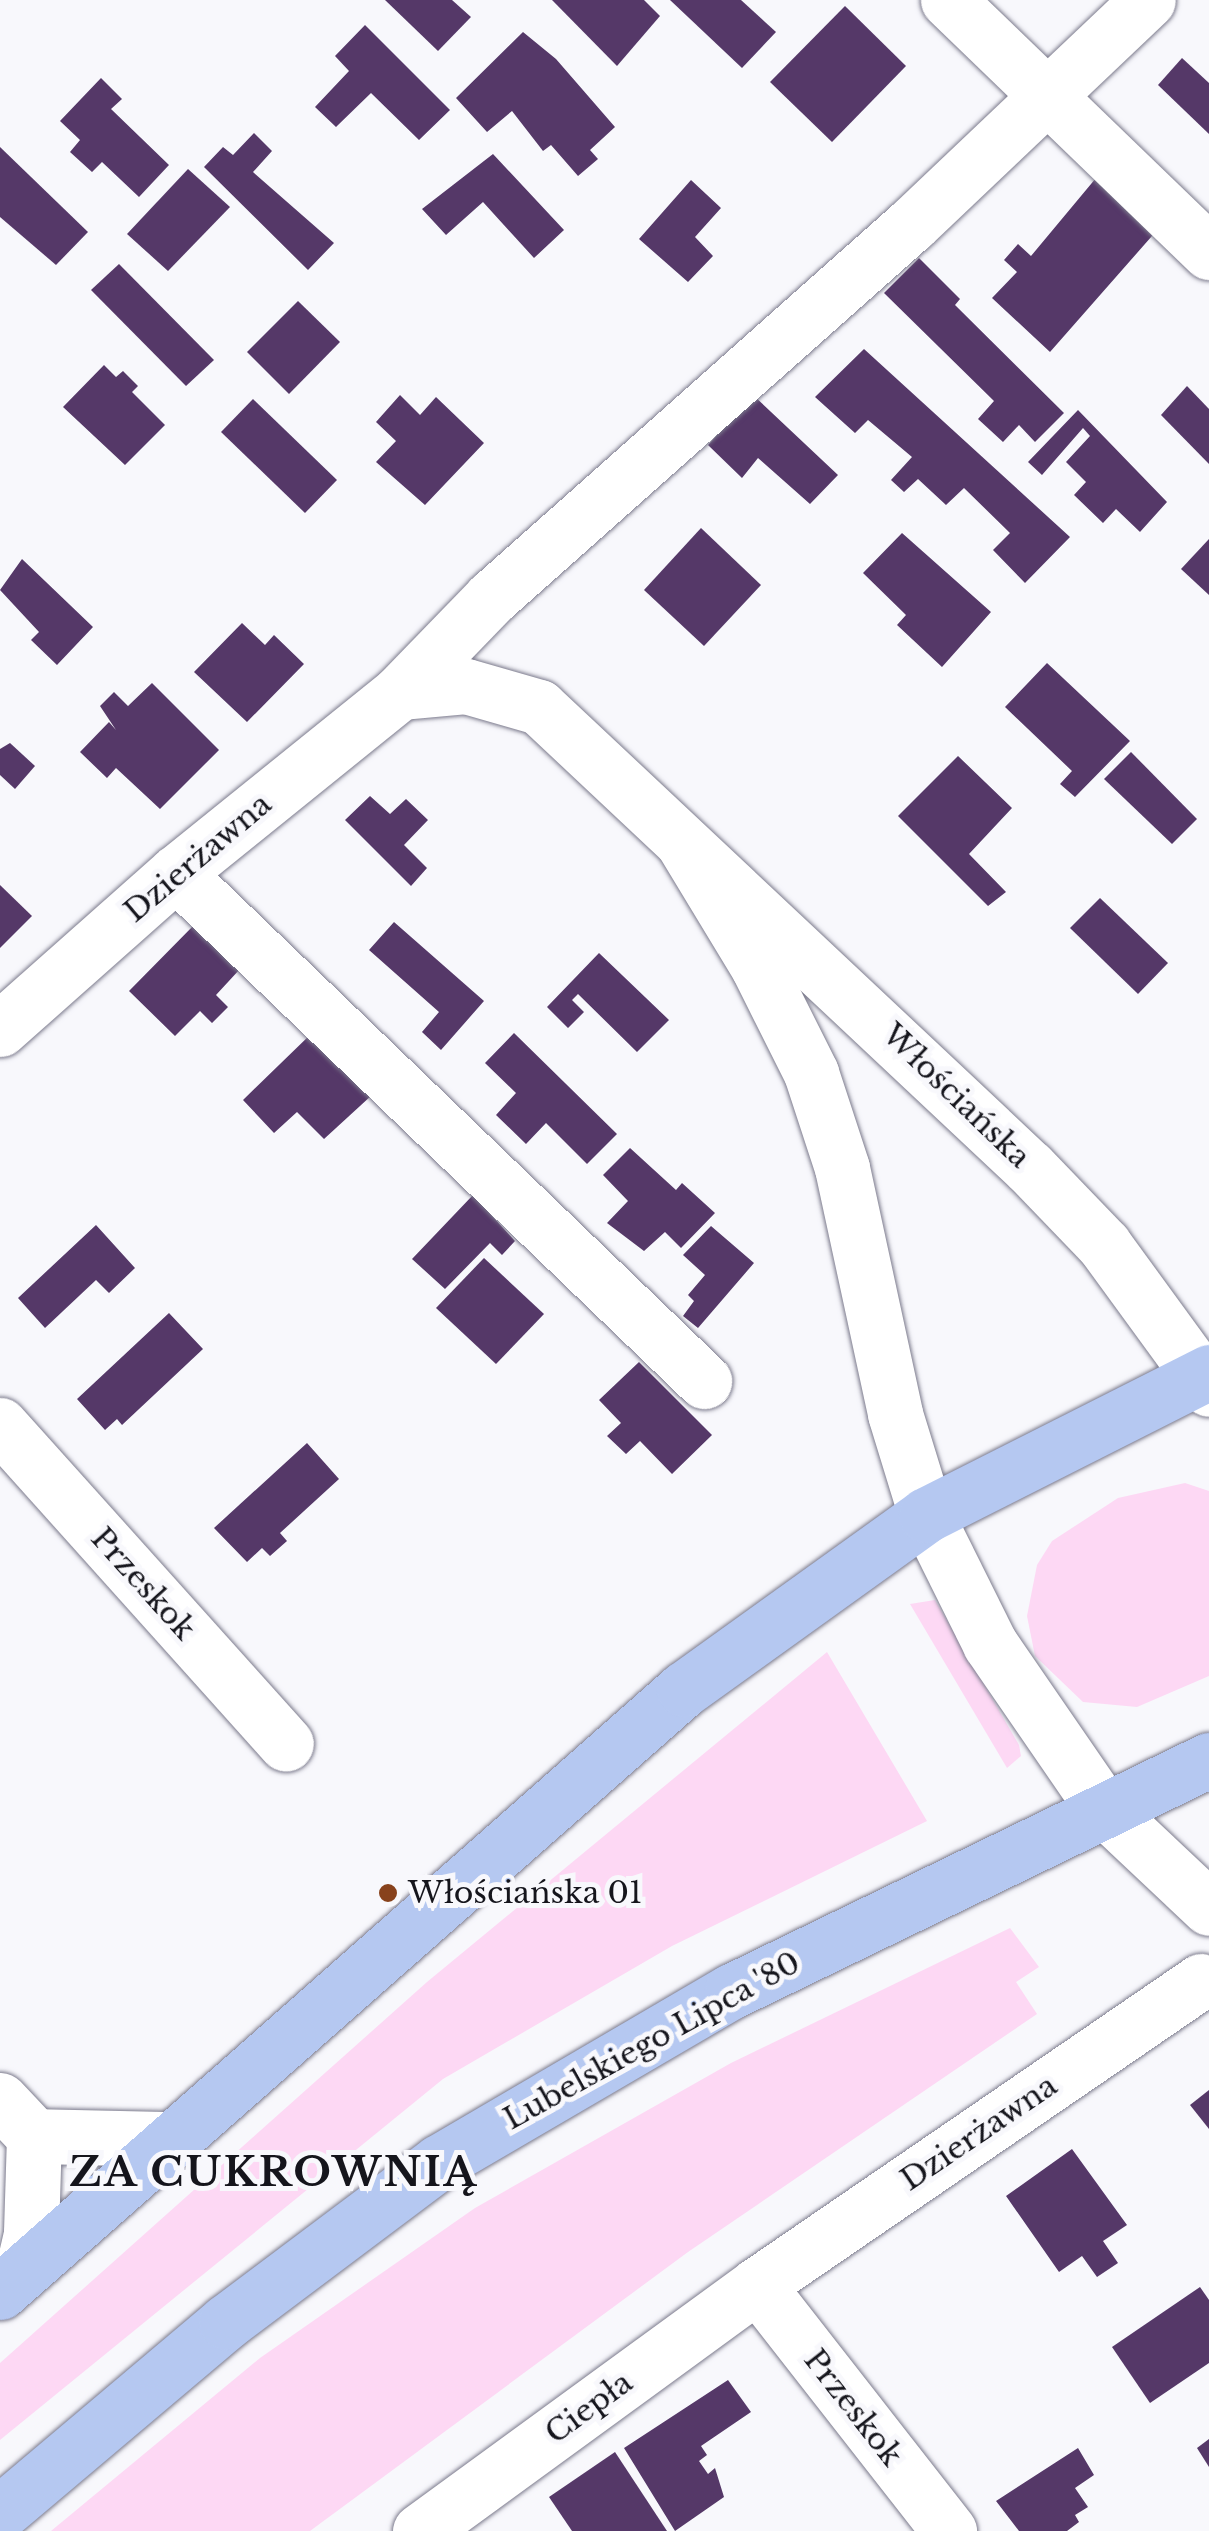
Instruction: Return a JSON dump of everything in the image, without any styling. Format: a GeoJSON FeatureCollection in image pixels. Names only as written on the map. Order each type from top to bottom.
{"type":"FeatureCollection","features":[{"type":"Feature","properties":{"kind":"main road"},"geometry":{"type":"LineString","coordinates":[[12,2281],[684,1689],[926,1516],[1207,1378]]}},
{"type":"Feature","properties":{"kind":"main road","name":"Lubelskiego Lipca '80"},"geometry":{"type":"LineString","coordinates":[[0,2513],[226,2322],[440,2162],[700,2008],[1102,1807],[1209,1760]]}},
{"type":"Feature","properties":{"kind":"street"},"geometry":{"type":"LineString","coordinates":[[948,0],[1209,252]]}},
{"type":"Feature","properties":{"kind":"street","name":"Dzierżawna"},"geometry":{"type":"LineString","coordinates":[[0,1029],[176,873],[400,692],[491,598],[1047,99],[1148,0]]}},
{"type":"Feature","properties":{"kind":"street","name":"Włościańska"},"geometry":{"type":"LineString","coordinates":[[400,692],[466,686],[539,707],[1030,1168],[1104,1245],[1207,1378]]}},
{"type":"Feature","properties":{"kind":"street","name":"Włościańska"},"geometry":{"type":"LineString","coordinates":[[683,843],[758,967],[811,1073],[842,1168],[894,1414],[926,1516],[990,1644],[1102,1807]]}},
{"type":"Feature","properties":{"kind":"street"},"geometry":{"type":"LineString","coordinates":[[176,873],[704,1381]]}},
{"type":"Feature","properties":{"kind":"street","name":"Przeskok"},"geometry":{"type":"LineString","coordinates":[[0,1425],[286,1744]]}},
{"type":"Feature","properties":{"kind":"street"},"geometry":{"type":"LineString","coordinates":[[1102,1807],[1209,1908]]}},
{"type":"Feature","properties":{"kind":"street","name":"Dzierżawna"},"geometry":{"type":"LineString","coordinates":[[757,2285],[1201,1981]]}},
{"type":"Feature","properties":{"kind":"street"},"geometry":{"type":"LineString","coordinates":[[12,2281],[31,2234],[17,2118],[171,2139]]}},
{"type":"Feature","properties":{"kind":"street","name":"Przeskok"},"geometry":{"type":"LineString","coordinates":[[757,2285],[949,2531]]}},
{"type":"Feature","properties":{"kind":"street","name":"Ciepła"},"geometry":{"type":"LineString","coordinates":[[420,2531],[757,2285]]}},
{"type":"Feature","properties":{"kind":"shaded area"},"geometry":{"type":"Polygon","coordinates":[[[1185,1483],[1209,1491],[1209,1676],[1137,1707],[1083,1702],[1035,1656],[1027,1616],[1037,1565],[1052,1541],[1118,1498],[1185,1483]]]}},
{"type":"Feature","properties":{"kind":"shaded area"},"geometry":{"type":"Polygon","coordinates":[[[935,1600],[1019,1745],[1021,1756],[1007,1768],[910,1604],[935,1600]]]}},
{"type":"Feature","properties":{"kind":"shaded area"},"geometry":{"type":"Polygon","coordinates":[[[827,1652],[927,1821],[672,1946],[443,2079],[0,2440],[0,2363],[427,1982],[827,1652]]]}},
{"type":"Feature","properties":{"kind":"shaded area"},"geometry":{"type":"Polygon","coordinates":[[[1010,1928],[1039,1967],[1016,1982],[1037,2014],[688,2252],[310,2531],[51,2531],[260,2358],[475,2208],[731,2063],[1010,1928]]]}},
{"type":"Feature","properties":{"kind":"building"},"geometry":{"type":"Polygon","coordinates":[[[385,0],[452,0],[471,17],[438,51],[385,0]]]}},
{"type":"Feature","properties":{"kind":"building"},"geometry":{"type":"Polygon","coordinates":[[[552,0],[644,0],[660,16],[617,66],[552,0]]]}},
{"type":"Feature","properties":{"kind":"building"},"geometry":{"type":"Polygon","coordinates":[[[670,0],[741,0],[776,32],[742,68],[670,0]]]}},
{"type":"Feature","properties":{"kind":"building"},"geometry":{"type":"Polygon","coordinates":[[[845,6],[906,66],[832,142],[770,82],[845,6]]]}},
{"type":"Feature","properties":{"kind":"building"},"geometry":{"type":"Polygon","coordinates":[[[365,25],[450,110],[419,140],[371,93],[336,127],[315,107],[349,71],[335,56],[365,25]]]}},
{"type":"Feature","properties":{"kind":"building"},"geometry":{"type":"Polygon","coordinates":[[[523,32],[556,59],[615,127],[590,150],[598,159],[578,176],[551,145],[543,151],[512,111],[487,132],[456,98],[523,32]]]}},
{"type":"Feature","properties":{"kind":"building"},"geometry":{"type":"Polygon","coordinates":[[[1182,58],[1209,83],[1209,134],[1158,85],[1182,58]]]}},
{"type":"Feature","properties":{"kind":"building"},"geometry":{"type":"Polygon","coordinates":[[[101,78],[122,99],[111,109],[169,165],[139,197],[102,162],[92,172],[70,152],[80,140],[60,121],[101,78]]]}},
{"type":"Feature","properties":{"kind":"building"},"geometry":{"type":"Polygon","coordinates":[[[254,133],[272,151],[253,172],[334,243],[308,270],[204,167],[223,147],[233,155],[254,133]]]}},
{"type":"Feature","properties":{"kind":"building"},"geometry":{"type":"Polygon","coordinates":[[[0,147],[88,232],[56,265],[0,217],[0,147]]]}},
{"type":"Feature","properties":{"kind":"building"},"geometry":{"type":"Polygon","coordinates":[[[493,154],[564,230],[534,258],[483,202],[446,235],[422,209],[493,154]]]}},
{"type":"Feature","properties":{"kind":"building"},"geometry":{"type":"Polygon","coordinates":[[[188,169],[230,207],[168,271],[127,234],[188,169]]]}},
{"type":"Feature","properties":{"kind":"building"},"geometry":{"type":"Polygon","coordinates":[[[1101,172],[1159,228],[1050,352],[992,298],[1017,272],[1004,260],[1018,244],[1031,256],[1101,172]]]}},
{"type":"Feature","properties":{"kind":"building"},"geometry":{"type":"Polygon","coordinates":[[[691,180],[721,208],[695,237],[713,256],[688,282],[639,239],[691,180]]]}},
{"type":"Feature","properties":{"kind":"building"},"geometry":{"type":"Polygon","coordinates":[[[919,258],[960,299],[955,305],[1064,413],[1035,442],[1019,425],[1003,442],[978,419],[994,401],[884,293],[919,258]]]}},
{"type":"Feature","properties":{"kind":"building"},"geometry":{"type":"Polygon","coordinates":[[[119,264],[214,360],[186,386],[91,290],[119,264]]]}},
{"type":"Feature","properties":{"kind":"building"},"geometry":{"type":"Polygon","coordinates":[[[298,301],[340,342],[289,394],[247,352],[298,301]]]}},
{"type":"Feature","properties":{"kind":"building"},"geometry":{"type":"Polygon","coordinates":[[[864,349],[1070,537],[1025,583],[993,550],[1010,533],[964,488],[946,505],[918,479],[904,492],[891,480],[912,457],[868,420],[855,433],[815,397],[864,349]]]}},
{"type":"Feature","properties":{"kind":"building"},"geometry":{"type":"Polygon","coordinates":[[[104,365],[116,377],[123,371],[138,386],[132,392],[165,425],[125,465],[63,407],[104,365]]]}},
{"type":"Feature","properties":{"kind":"building"},"geometry":{"type":"Polygon","coordinates":[[[1187,386],[1209,409],[1209,464],[1161,415],[1187,386]]]}},
{"type":"Feature","properties":{"kind":"building"},"geometry":{"type":"Polygon","coordinates":[[[400,395],[420,415],[436,397],[484,443],[425,505],[376,462],[396,441],[376,422],[400,395]]]}},
{"type":"Feature","properties":{"kind":"building"},"geometry":{"type":"Polygon","coordinates":[[[753,395],[838,475],[810,504],[758,458],[742,478],[708,445],[753,395]]]}},
{"type":"Feature","properties":{"kind":"building"},"geometry":{"type":"Polygon","coordinates":[[[253,399],[337,480],[305,513],[221,432],[253,399]]]}},
{"type":"Feature","properties":{"kind":"building"},"geometry":{"type":"Polygon","coordinates":[[[1078,410],[1167,502],[1140,532],[1116,509],[1103,523],[1074,495],[1086,482],[1066,462],[1090,436],[1083,428],[1042,475],[1028,462],[1078,410]]]}},
{"type":"Feature","properties":{"kind":"building"},"geometry":{"type":"Polygon","coordinates":[[[701,528],[761,585],[704,646],[644,590],[701,528]]]}},
{"type":"Feature","properties":{"kind":"building"},"geometry":{"type":"Polygon","coordinates":[[[902,533],[991,612],[942,667],[897,625],[906,615],[863,573],[902,533]]]}},
{"type":"Feature","properties":{"kind":"building"},"geometry":{"type":"Polygon","coordinates":[[[1209,539],[1209,595],[1181,569],[1209,539]]]}},
{"type":"Feature","properties":{"kind":"building"},"geometry":{"type":"Polygon","coordinates":[[[22,559],[93,627],[57,665],[31,640],[39,632],[0,590],[22,559]]]}},
{"type":"Feature","properties":{"kind":"building"},"geometry":{"type":"Polygon","coordinates":[[[242,623],[265,645],[274,635],[304,664],[247,722],[194,672],[242,623]]]}},
{"type":"Feature","properties":{"kind":"building"},"geometry":{"type":"Polygon","coordinates":[[[1047,663],[1130,741],[1075,797],[1060,784],[1072,771],[1005,707],[1047,663]]]}},
{"type":"Feature","properties":{"kind":"building"},"geometry":{"type":"Polygon","coordinates":[[[152,683],[219,750],[160,809],[116,768],[107,778],[80,752],[109,722],[116,730],[100,706],[114,692],[128,706],[152,683]]]}},
{"type":"Feature","properties":{"kind":"building"},"geometry":{"type":"Polygon","coordinates":[[[10,743],[35,766],[15,789],[0,775],[0,749],[10,743]]]}},
{"type":"Feature","properties":{"kind":"building"},"geometry":{"type":"Polygon","coordinates":[[[1131,752],[1197,819],[1172,844],[1104,779],[1131,752]]]}},
{"type":"Feature","properties":{"kind":"building"},"geometry":{"type":"Polygon","coordinates":[[[958,756],[1012,808],[969,854],[1006,892],[988,906],[898,816],[958,756]]]}},
{"type":"Feature","properties":{"kind":"building"},"geometry":{"type":"Polygon","coordinates":[[[370,796],[390,814],[406,799],[428,820],[404,845],[427,868],[411,886],[345,820],[370,796]]]}},
{"type":"Feature","properties":{"kind":"building"},"geometry":{"type":"Polygon","coordinates":[[[0,885],[32,916],[0,948],[0,885]]]}},
{"type":"Feature","properties":{"kind":"building"},"geometry":{"type":"Polygon","coordinates":[[[1100,898],[1168,963],[1138,994],[1070,928],[1100,898]]]}},
{"type":"Feature","properties":{"kind":"building"},"geometry":{"type":"Polygon","coordinates":[[[394,922],[484,1001],[441,1050],[422,1032],[439,1012],[369,950],[394,922]]]}},
{"type":"Feature","properties":{"kind":"building"},"geometry":{"type":"Polygon","coordinates":[[[195,924],[240,969],[216,995],[228,1007],[212,1023],[200,1011],[175,1036],[129,991],[195,924]]]}},
{"type":"Feature","properties":{"kind":"building"},"geometry":{"type":"Polygon","coordinates":[[[599,953],[669,1020],[637,1052],[578,994],[572,1000],[584,1012],[568,1028],[547,1007],[599,953]]]}},
{"type":"Feature","properties":{"kind":"building"},"geometry":{"type":"Polygon","coordinates":[[[313,1032],[372,1095],[324,1139],[297,1112],[274,1133],[243,1100],[313,1032]]]}},
{"type":"Feature","properties":{"kind":"building"},"geometry":{"type":"Polygon","coordinates":[[[514,1033],[617,1134],[587,1164],[546,1123],[526,1144],[496,1115],[516,1093],[485,1063],[514,1033]]]}},
{"type":"Feature","properties":{"kind":"building"},"geometry":{"type":"Polygon","coordinates":[[[630,1148],[676,1190],[682,1183],[715,1213],[681,1248],[665,1232],[644,1251],[607,1223],[628,1201],[603,1175],[630,1148]]]}},
{"type":"Feature","properties":{"kind":"building"},"geometry":{"type":"Polygon","coordinates":[[[473,1195],[515,1241],[502,1255],[490,1243],[445,1289],[412,1259],[473,1195]]]}},
{"type":"Feature","properties":{"kind":"building"},"geometry":{"type":"Polygon","coordinates":[[[96,1225],[135,1268],[109,1293],[96,1280],[45,1328],[18,1298],[96,1225]]]}},
{"type":"Feature","properties":{"kind":"building"},"geometry":{"type":"Polygon","coordinates":[[[711,1226],[754,1263],[698,1328],[683,1316],[694,1301],[688,1295],[705,1275],[683,1255],[711,1226]]]}},
{"type":"Feature","properties":{"kind":"building"},"geometry":{"type":"Polygon","coordinates":[[[484,1258],[544,1314],[496,1364],[436,1308],[484,1258]]]}},
{"type":"Feature","properties":{"kind":"building"},"geometry":{"type":"Polygon","coordinates":[[[169,1313],[203,1349],[122,1425],[117,1419],[105,1430],[77,1399],[169,1313]]]}},
{"type":"Feature","properties":{"kind":"building"},"geometry":{"type":"Polygon","coordinates":[[[639,1362],[712,1435],[672,1474],[640,1441],[626,1454],[607,1436],[621,1423],[599,1400],[639,1362]]]}},
{"type":"Feature","properties":{"kind":"building"},"geometry":{"type":"Polygon","coordinates":[[[307,1443],[339,1479],[280,1533],[287,1541],[270,1556],[262,1548],[247,1562],[214,1528],[307,1443]]]}},
{"type":"Feature","properties":{"kind":"building"},"geometry":{"type":"Polygon","coordinates":[[[1209,2090],[1209,2129],[1190,2105],[1209,2090]]]}},
{"type":"Feature","properties":{"kind":"building"},"geometry":{"type":"Polygon","coordinates":[[[1072,2149],[1127,2225],[1103,2241],[1118,2263],[1097,2277],[1082,2256],[1059,2272],[1006,2196],[1072,2149]]]}},
{"type":"Feature","properties":{"kind":"building"},"geometry":{"type":"Polygon","coordinates":[[[1200,2287],[1209,2300],[1209,2363],[1150,2403],[1112,2347],[1200,2287]]]}},
{"type":"Feature","properties":{"kind":"building"},"geometry":{"type":"Polygon","coordinates":[[[728,2380],[751,2412],[701,2446],[707,2455],[699,2461],[708,2474],[715,2468],[724,2497],[675,2531],[624,2448],[728,2380]]]}},
{"type":"Feature","properties":{"kind":"building"},"geometry":{"type":"Polygon","coordinates":[[[1209,2439],[1209,2467],[1197,2448],[1209,2439]]]}},
{"type":"Feature","properties":{"kind":"building"},"geometry":{"type":"Polygon","coordinates":[[[1078,2448],[1094,2475],[1075,2488],[1088,2507],[1075,2515],[1079,2522],[1067,2531],[1019,2531],[996,2501],[1078,2448]]]}},
{"type":"Feature","properties":{"kind":"building"},"geometry":{"type":"Polygon","coordinates":[[[615,2452],[667,2531],[572,2531],[549,2497],[615,2452]]]}},
{"type":"Feature","properties":{"kind":"place","name":"Włościańska 01"},"geometry":{"type":"Point","coordinates":[388,1893]}},
{"type":"Feature","properties":{"kind":"district","name":"ZA CUKROWNIĄ"},"geometry":{"type":"Point","coordinates":[274,2172]}}]}
